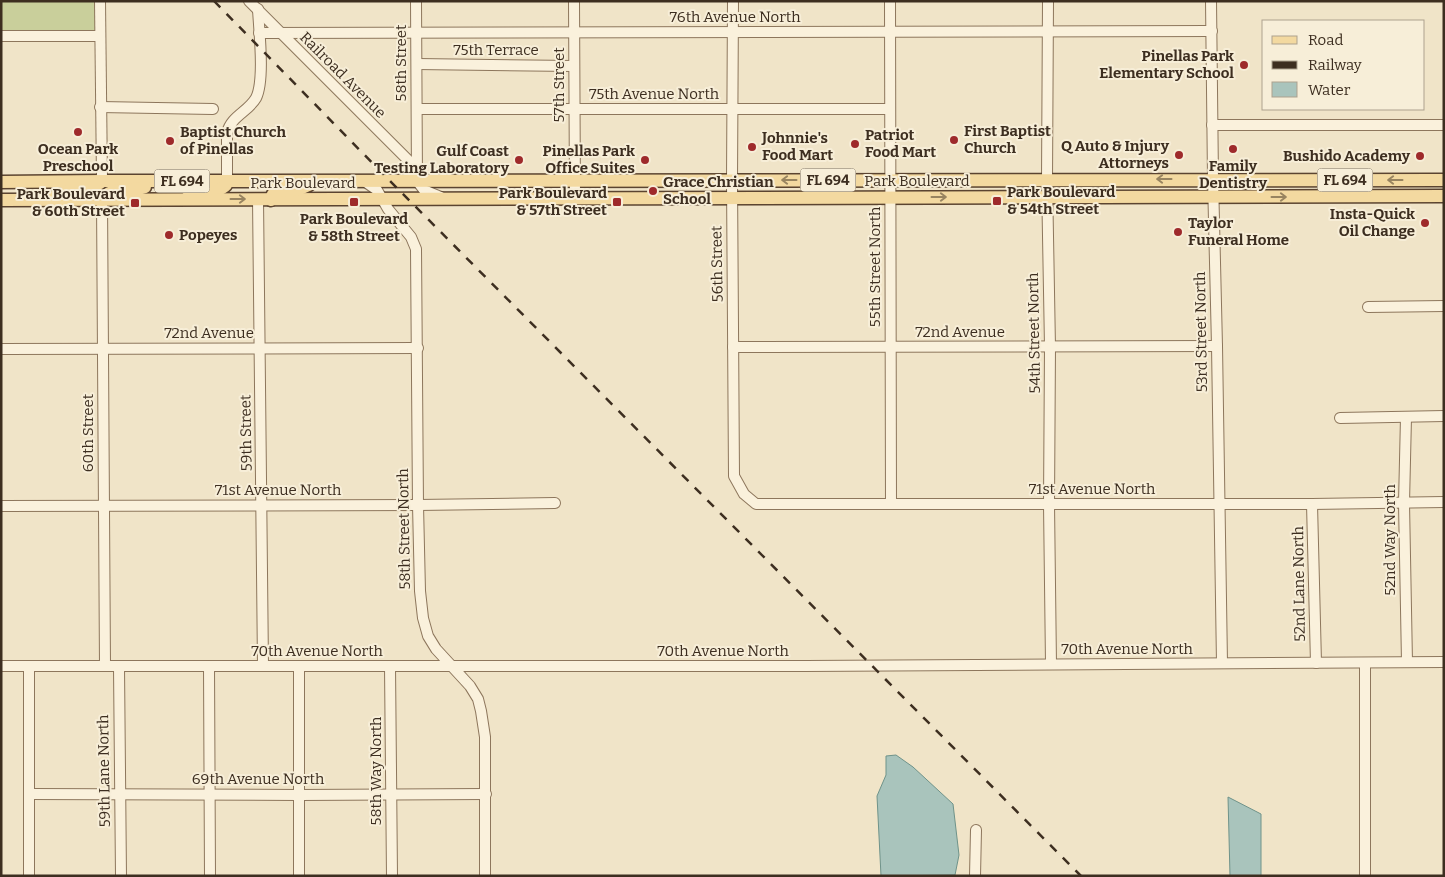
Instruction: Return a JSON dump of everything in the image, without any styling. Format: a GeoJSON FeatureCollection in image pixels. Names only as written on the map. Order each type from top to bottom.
{"type":"FeatureCollection","features":[{"type":"Feature","properties":{"kind":"main road","name":"Park Boulevard"},"geometry":{"type":"LineString","coordinates":[[1,182],[364,181],[417,175],[574,181],[1444,180]]}},
{"type":"Feature","properties":{"kind":"main road"},"geometry":{"type":"LineString","coordinates":[[47,200],[65,192],[89,189],[102,181]]}},
{"type":"Feature","properties":{"kind":"main road"},"geometry":{"type":"LineString","coordinates":[[185,200],[195,192],[223,188],[227,181]]}},
{"type":"Feature","properties":{"kind":"main road"},"geometry":{"type":"LineString","coordinates":[[264,199],[276,191],[297,190],[316,181]]}},
{"type":"Feature","properties":{"kind":"main road"},"geometry":{"type":"LineString","coordinates":[[102,200],[109,192],[139,189],[147,186],[150,182]]}},
{"type":"Feature","properties":{"kind":"main road","name":"Park Boulevard"},"geometry":{"type":"LineString","coordinates":[[1,200],[1444,196]]}},
{"type":"Feature","properties":{"kind":"street"},"geometry":{"type":"LineString","coordinates":[[100,1],[102,181]]}},
{"type":"Feature","properties":{"kind":"street","name":"Railroad Avenue"},"geometry":{"type":"LineString","coordinates":[[249,1],[258,6],[280,33],[417,175]]}},
{"type":"Feature","properties":{"kind":"street","name":"58th Street"},"geometry":{"type":"LineString","coordinates":[[416,1],[417,175]]}},
{"type":"Feature","properties":{"kind":"street","name":"57th Street"},"geometry":{"type":"LineString","coordinates":[[574,1],[575,198]]}},
{"type":"Feature","properties":{"kind":"street","name":"56th Street"},"geometry":{"type":"LineString","coordinates":[[733,1],[734,476],[744,494]]}},
{"type":"Feature","properties":{"kind":"street","name":"55th Street North"},"geometry":{"type":"LineString","coordinates":[[890,1],[891,504]]}},
{"type":"Feature","properties":{"kind":"street","name":"54th Street North"},"geometry":{"type":"LineString","coordinates":[[1048,1],[1047,197],[1050,346],[1051,664]]}},
{"type":"Feature","properties":{"kind":"street","name":"53rd Street North"},"geometry":{"type":"LineString","coordinates":[[1212,1],[1213,197],[1222,663]]}},
{"type":"Feature","properties":{"kind":"street"},"geometry":{"type":"LineString","coordinates":[[227,181],[227,134],[229,127],[255,101],[259,89],[258,6]]}},
{"type":"Feature","properties":{"kind":"street","name":"76th Avenue North"},"geometry":{"type":"LineString","coordinates":[[259,33],[1212,31]]}},
{"type":"Feature","properties":{"kind":"street"},"geometry":{"type":"LineString","coordinates":[[1,36],[100,36]]}},
{"type":"Feature","properties":{"kind":"street","name":"75th Terrace"},"geometry":{"type":"LineString","coordinates":[[416,64],[574,66]]}},
{"type":"Feature","properties":{"kind":"street"},"geometry":{"type":"LineString","coordinates":[[100,107],[213,109]]}},
{"type":"Feature","properties":{"kind":"street","name":"75th Avenue North"},"geometry":{"type":"LineString","coordinates":[[417,109],[890,109]]}},
{"type":"Feature","properties":{"kind":"street"},"geometry":{"type":"LineString","coordinates":[[1212,125],[1444,125]]}},
{"type":"Feature","properties":{"kind":"street"},"geometry":{"type":"LineString","coordinates":[[417,175],[424,190],[445,199]]}},
{"type":"Feature","properties":{"kind":"street","name":"58th Street North"},"geometry":{"type":"LineString","coordinates":[[364,181],[377,190],[388,209],[410,237],[416,249],[420,591],[423,618],[428,636],[436,649],[470,686],[480,705],[485,737],[485,876]]}},
{"type":"Feature","properties":{"kind":"street","name":"59th Street"},"geometry":{"type":"LineString","coordinates":[[263,666],[260,348],[264,199]]}},
{"type":"Feature","properties":{"kind":"street","name":"60th Street"},"geometry":{"type":"LineString","coordinates":[[102,200],[105,666]]}},
{"type":"Feature","properties":{"kind":"street"},"geometry":{"type":"LineString","coordinates":[[1368,307],[1444,306]]}},
{"type":"Feature","properties":{"kind":"street","name":"72nd Avenue"},"geometry":{"type":"LineString","coordinates":[[733,348],[1217,346]]}},
{"type":"Feature","properties":{"kind":"street","name":"72nd Avenue"},"geometry":{"type":"LineString","coordinates":[[1,349],[418,348]]}},
{"type":"Feature","properties":{"kind":"street"},"geometry":{"type":"LineString","coordinates":[[1340,418],[1444,416]]}},
{"type":"Feature","properties":{"kind":"street","name":"52nd Way North"},"geometry":{"type":"LineString","coordinates":[[1406,417],[1404,502],[1406,662]]}},
{"type":"Feature","properties":{"kind":"street","name":"71st Avenue North"},"geometry":{"type":"LineString","coordinates":[[744,494],[756,504],[1312,504],[1444,502]]}},
{"type":"Feature","properties":{"kind":"street","name":"71st Avenue North"},"geometry":{"type":"LineString","coordinates":[[1,506],[556,504]]}},
{"type":"Feature","properties":{"kind":"street","name":"52nd Lane North"},"geometry":{"type":"LineString","coordinates":[[1312,504],[1316,663]]}},
{"type":"Feature","properties":{"kind":"street","name":"70th Avenue North"},"geometry":{"type":"LineString","coordinates":[[1,666],[1444,662]]}},
{"type":"Feature","properties":{"kind":"street"},"geometry":{"type":"LineString","coordinates":[[1365,663],[1365,876]]}},
{"type":"Feature","properties":{"kind":"street"},"geometry":{"type":"LineString","coordinates":[[29,666],[29,876]]}},
{"type":"Feature","properties":{"kind":"street"},"geometry":{"type":"LineString","coordinates":[[209,666],[210,876]]}},
{"type":"Feature","properties":{"kind":"street"},"geometry":{"type":"LineString","coordinates":[[299,666],[299,876]]}},
{"type":"Feature","properties":{"kind":"street","name":"58th Way North"},"geometry":{"type":"LineString","coordinates":[[390,666],[392,876]]}},
{"type":"Feature","properties":{"kind":"street","name":"59th Lane North"},"geometry":{"type":"LineString","coordinates":[[119,667],[121,876]]}},
{"type":"Feature","properties":{"kind":"street","name":"69th Avenue North"},"geometry":{"type":"LineString","coordinates":[[29,794],[486,794]]}},
{"type":"Feature","properties":{"kind":"street"},"geometry":{"type":"LineString","coordinates":[[974,876],[976,830]]}},
{"type":"Feature","properties":{"kind":"green space"},"geometry":{"type":"Polygon","coordinates":[[[1,1],[96,1],[96,31],[1,32],[1,1]]]}},
{"type":"Feature","properties":{"kind":"water"},"geometry":{"type":"Polygon","coordinates":[[[896,755],[913,767],[953,804],[959,855],[955,875],[881,876],[877,796],[886,775],[886,756],[896,755]]]}},
{"type":"Feature","properties":{"kind":"water"},"geometry":{"type":"Polygon","coordinates":[[[1228,797],[1261,814],[1261,876],[1230,876],[1228,797]]]}},
{"type":"Feature","properties":{"kind":"railway"},"geometry":{"type":"LineString","coordinates":[[214,1],[390,181],[1081,876]]}},
{"type":"Feature","properties":{"kind":"place","name":"Pinellas Park Elementary School"},"geometry":{"type":"Point","coordinates":[1244,65]}},
{"type":"Feature","properties":{"kind":"place","name":"Ocean Park Preschool"},"geometry":{"type":"Point","coordinates":[78,132]}},
{"type":"Feature","properties":{"kind":"place","name":"First Baptist Church"},"geometry":{"type":"Point","coordinates":[954,140]}},
{"type":"Feature","properties":{"kind":"place","name":"Baptist Church of Pinellas"},"geometry":{"type":"Point","coordinates":[170,141]}},
{"type":"Feature","properties":{"kind":"place","name":"Patriot Food Mart"},"geometry":{"type":"Point","coordinates":[855,144]}},
{"type":"Feature","properties":{"kind":"place","name":"Johnnie's Food Mart"},"geometry":{"type":"Point","coordinates":[752,147]}},
{"type":"Feature","properties":{"kind":"place","name":"Family Dentistry"},"geometry":{"type":"Point","coordinates":[1233,149]}},
{"type":"Feature","properties":{"kind":"place","name":"Q Auto & Injury Attorneys"},"geometry":{"type":"Point","coordinates":[1179,155]}},
{"type":"Feature","properties":{"kind":"place","name":"Bushido Academy"},"geometry":{"type":"Point","coordinates":[1420,156]}},
{"type":"Feature","properties":{"kind":"place","name":"Gulf Coast Testing Laboratory"},"geometry":{"type":"Point","coordinates":[519,160]}},
{"type":"Feature","properties":{"kind":"place","name":"Pinellas Park Office Suites"},"geometry":{"type":"Point","coordinates":[645,160]}},
{"type":"Feature","properties":{"kind":"place","name":"Grace Christian School"},"geometry":{"type":"Point","coordinates":[653,191]}},
{"type":"Feature","properties":{"kind":"place","name":"Park Boulevard & 54th Street"},"geometry":{"type":"Point","coordinates":[997,201]}},
{"type":"Feature","properties":{"kind":"place","name":"Park Boulevard & 58th Street"},"geometry":{"type":"Point","coordinates":[354,202]}},
{"type":"Feature","properties":{"kind":"place","name":"Park Boulevard & 57th Street"},"geometry":{"type":"Point","coordinates":[617,202]}},
{"type":"Feature","properties":{"kind":"place","name":"Park Boulevard & 60th Street"},"geometry":{"type":"Point","coordinates":[135,203]}},
{"type":"Feature","properties":{"kind":"place","name":"Insta-Quick Oil Change"},"geometry":{"type":"Point","coordinates":[1425,223]}},
{"type":"Feature","properties":{"kind":"place","name":"Taylor Funeral Home"},"geometry":{"type":"Point","coordinates":[1178,232]}},
{"type":"Feature","properties":{"kind":"place","name":"Popeyes"},"geometry":{"type":"Point","coordinates":[169,235]}}]}
